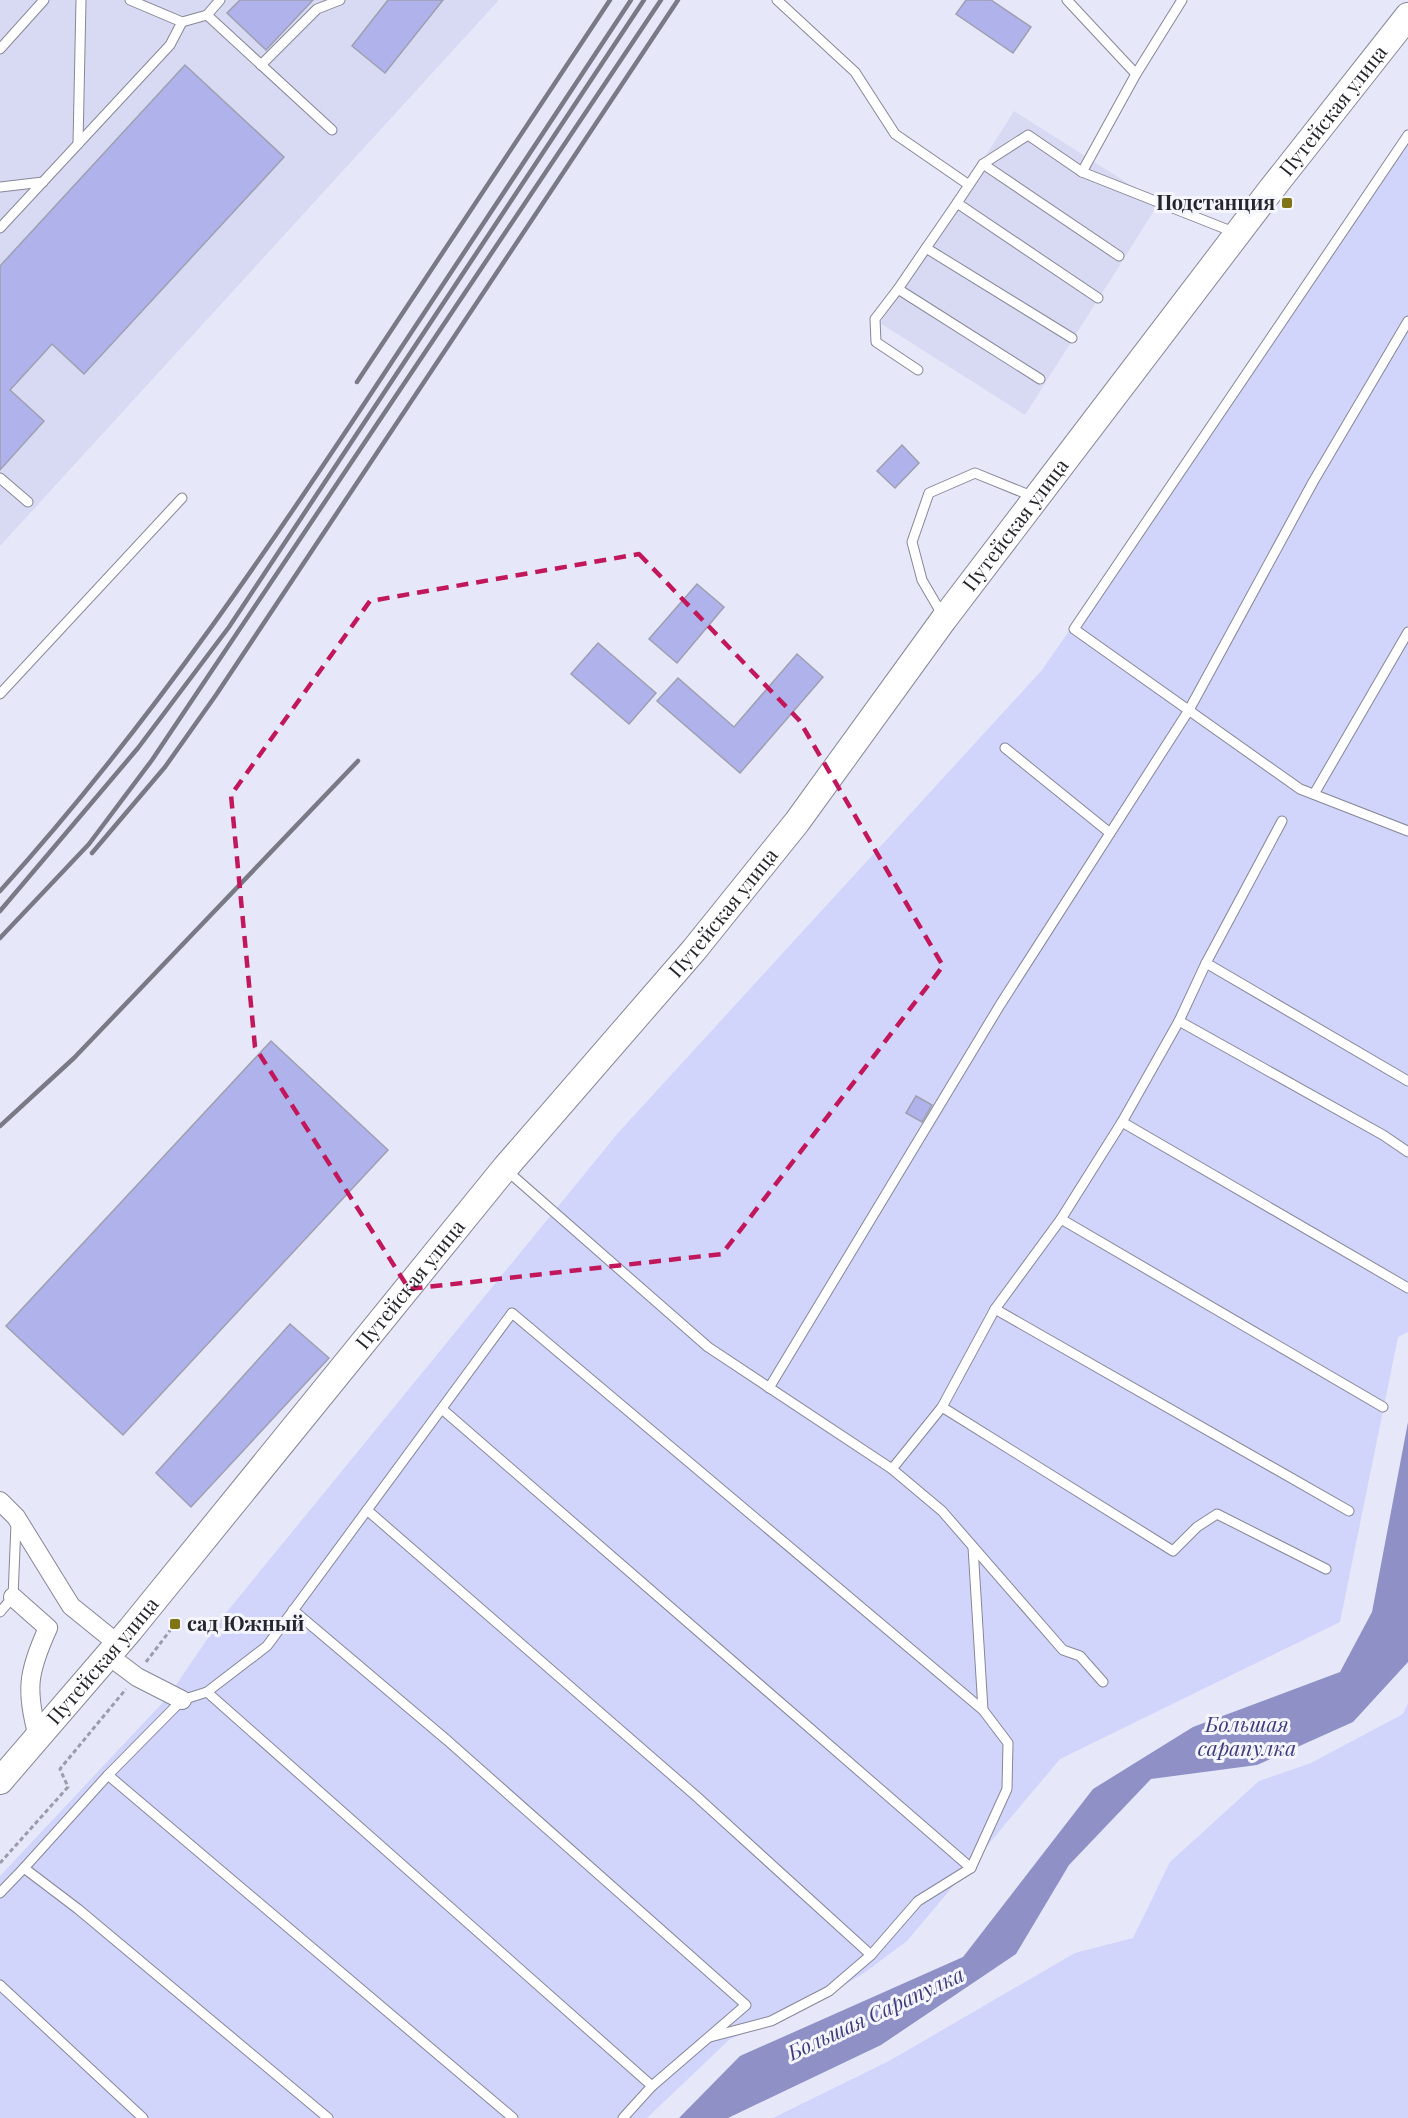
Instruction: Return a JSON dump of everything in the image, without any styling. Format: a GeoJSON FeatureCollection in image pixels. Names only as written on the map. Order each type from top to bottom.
{"type":"FeatureCollection","features":[{"type":"Feature","properties":{"kind":"main road","name":"Путейская улица"},"geometry":{"type":"LineString","coordinates":[[0,1781],[114,1650],[505,1168],[694,950],[797,822],[944,619],[1408,16]]}},
{"type":"Feature","properties":{"kind":"street"},"geometry":{"type":"LineString","coordinates":[[0,1501],[16,1517],[71,1606],[114,1650],[136,1677],[182,1700]]}},
{"type":"Feature","properties":{"kind":"street"},"geometry":{"type":"LineString","coordinates":[[13,1597],[48,1628]]}},
{"type":"Feature","properties":{"kind":"street"},"geometry":{"type":"LineString","coordinates":[[38,1738],[29,1703],[32,1664],[48,1628],[71,1606]]}},
{"type":"Feature","properties":{"kind":"lane"},"geometry":{"type":"LineString","coordinates":[[0,49],[44,0]]}},
{"type":"Feature","properties":{"kind":"lane"},"geometry":{"type":"LineString","coordinates":[[78,144],[81,0]]}},
{"type":"Feature","properties":{"kind":"lane"},"geometry":{"type":"LineString","coordinates":[[130,0],[182,22],[207,15],[220,0]]}},
{"type":"Feature","properties":{"kind":"lane"},"geometry":{"type":"LineString","coordinates":[[261,65],[317,9],[340,0]]}},
{"type":"Feature","properties":{"kind":"lane"},"geometry":{"type":"LineString","coordinates":[[777,0],[855,72],[895,134],[969,185]]}},
{"type":"Feature","properties":{"kind":"lane"},"geometry":{"type":"LineString","coordinates":[[1067,0],[1136,74]]}},
{"type":"Feature","properties":{"kind":"lane"},"geometry":{"type":"LineString","coordinates":[[1082,172],[1136,74],[1182,0]]}},
{"type":"Feature","properties":{"kind":"lane"},"geometry":{"type":"LineString","coordinates":[[207,15],[332,130]]}},
{"type":"Feature","properties":{"kind":"lane"},"geometry":{"type":"LineString","coordinates":[[0,228],[170,45],[182,22]]}},
{"type":"Feature","properties":{"kind":"lane"},"geometry":{"type":"LineString","coordinates":[[918,370],[876,342],[875,318],[898,289],[982,164],[1028,135],[1082,172],[1238,234]]}},
{"type":"Feature","properties":{"kind":"lane"},"geometry":{"type":"LineString","coordinates":[[1408,135],[1074,630],[1300,789],[1408,831]]}},
{"type":"Feature","properties":{"kind":"lane"},"geometry":{"type":"LineString","coordinates":[[982,164],[1119,256]]}},
{"type":"Feature","properties":{"kind":"lane"},"geometry":{"type":"LineString","coordinates":[[0,187],[42,183]]}},
{"type":"Feature","properties":{"kind":"lane"},"geometry":{"type":"LineString","coordinates":[[957,203],[1098,298]]}},
{"type":"Feature","properties":{"kind":"lane"},"geometry":{"type":"LineString","coordinates":[[926,248],[1072,338]]}},
{"type":"Feature","properties":{"kind":"lane"},"geometry":{"type":"LineString","coordinates":[[898,289],[1040,379]]}},
{"type":"Feature","properties":{"kind":"lane"},"geometry":{"type":"LineString","coordinates":[[770,1388],[1000,1005],[1189,710],[1313,482],[1408,321]]}},
{"type":"Feature","properties":{"kind":"lane"},"geometry":{"type":"LineString","coordinates":[[944,619],[922,580],[912,542],[929,493],[975,473],[1036,498]]}},
{"type":"Feature","properties":{"kind":"lane"},"geometry":{"type":"LineString","coordinates":[[0,478],[28,502]]}},
{"type":"Feature","properties":{"kind":"lane"},"geometry":{"type":"LineString","coordinates":[[0,694],[182,498]]}},
{"type":"Feature","properties":{"kind":"lane"},"geometry":{"type":"LineString","coordinates":[[1314,794],[1408,632]]}},
{"type":"Feature","properties":{"kind":"lane"},"geometry":{"type":"LineString","coordinates":[[1005,748],[1110,833]]}},
{"type":"Feature","properties":{"kind":"lane"},"geometry":{"type":"LineString","coordinates":[[892,1469],[942,1407],[996,1308],[1060,1220],[1122,1122],[1179,1021],[1206,963],[1282,821]]}},
{"type":"Feature","properties":{"kind":"lane"},"geometry":{"type":"LineString","coordinates":[[1206,963],[1408,1080]]}},
{"type":"Feature","properties":{"kind":"lane"},"geometry":{"type":"LineString","coordinates":[[1179,1021],[1373,1129],[1408,1152]]}},
{"type":"Feature","properties":{"kind":"lane"},"geometry":{"type":"LineString","coordinates":[[1122,1122],[1408,1288]]}},
{"type":"Feature","properties":{"kind":"lane"},"geometry":{"type":"LineString","coordinates":[[505,1168],[708,1347],[892,1469],[942,1511],[1063,1650],[1080,1656],[1103,1682]]}},
{"type":"Feature","properties":{"kind":"lane"},"geometry":{"type":"LineString","coordinates":[[1060,1220],[1383,1407]]}},
{"type":"Feature","properties":{"kind":"lane"},"geometry":{"type":"LineString","coordinates":[[996,1308],[1349,1511]]}},
{"type":"Feature","properties":{"kind":"lane"},"geometry":{"type":"LineString","coordinates":[[0,1893],[108,1775],[182,1700],[207,1692],[267,1646],[512,1313],[983,1710],[1008,1743],[1007,1789],[971,1868],[918,1901],[871,1955],[830,1991],[771,2021],[708,2038]]}},
{"type":"Feature","properties":{"kind":"lane"},"geometry":{"type":"LineString","coordinates":[[942,1407],[1173,1551],[1197,1527],[1217,1514],[1326,1569]]}},
{"type":"Feature","properties":{"kind":"lane"},"geometry":{"type":"LineString","coordinates":[[442,1409],[971,1868]]}},
{"type":"Feature","properties":{"kind":"lane"},"geometry":{"type":"LineString","coordinates":[[367,1510],[696,1796],[871,1955]]}},
{"type":"Feature","properties":{"kind":"lane"},"geometry":{"type":"LineString","coordinates":[[0,1612],[13,1597],[16,1517]]}},
{"type":"Feature","properties":{"kind":"lane"},"geometry":{"type":"LineString","coordinates":[[973,1547],[983,1710]]}},
{"type":"Feature","properties":{"kind":"lane"},"geometry":{"type":"LineString","coordinates":[[293,1610],[448,1741],[746,2005],[652,2086],[623,2118]]}},
{"type":"Feature","properties":{"kind":"lane"},"geometry":{"type":"LineString","coordinates":[[207,1692],[652,2086]]}},
{"type":"Feature","properties":{"kind":"lane"},"geometry":{"type":"LineString","coordinates":[[108,1775],[513,2118]]}},
{"type":"Feature","properties":{"kind":"lane"},"geometry":{"type":"LineString","coordinates":[[24,1868],[87,1916],[328,2118]]}},
{"type":"Feature","properties":{"kind":"lane"},"geometry":{"type":"LineString","coordinates":[[0,1985],[143,2118]]}},
{"type":"Feature","properties":{"kind":"path"},"geometry":{"type":"LineString","coordinates":[[0,1863],[68,1787],[60,1768],[136,1677],[153,1650],[175,1624]]}},
{"type":"Feature","properties":{"kind":"highlighted area"},"geometry":{"type":"Polygon","coordinates":[[[639,554],[799,720],[943,966],[722,1254],[409,1289],[255,1047],[231,795],[370,601],[639,554]]]}},
{"type":"Feature","properties":{"kind":"shaded area"},"geometry":{"type":"Polygon","coordinates":[[[0,0],[499,0],[0,546],[0,0]]]}},
{"type":"Feature","properties":{"kind":"shaded area"},"geometry":{"type":"Polygon","coordinates":[[[1014,111],[1159,203],[1025,415],[880,323],[1014,111]]]}},
{"type":"Feature","properties":{"kind":"shaded area"},"geometry":{"type":"Polygon","coordinates":[[[1408,140],[1408,1332],[1398,1337],[1340,1622],[1060,1759],[907,1941],[864,1973],[798,2013],[730,2039],[647,2118],[0,2118],[0,1876],[167,1698],[221,1619],[618,1133],[1042,670],[1408,140]]]}},
{"type":"Feature","properties":{"kind":"shaded area"},"geometry":{"type":"Polygon","coordinates":[[[1408,1703],[1408,2118],[773,2118],[889,2061],[1075,1953],[1133,1938],[1170,1862],[1259,1781],[1311,1763],[1403,1714],[1408,1703]]]}},
{"type":"Feature","properties":{"kind":"water","name":"Большая сарапулка"},"geometry":{"type":"Polygon","coordinates":[[[1408,1422],[1408,1662],[1353,1722],[1257,1765],[1151,1779],[1069,1865],[1016,1954],[881,2045],[728,2118],[679,2118],[740,2056],[963,1957],[1093,1789],[1193,1727],[1340,1672],[1372,1612],[1408,1422]]]}},
{"type":"Feature","properties":{"kind":"building"},"geometry":{"type":"Polygon","coordinates":[[[240,0],[313,0],[266,50],[227,13],[240,0]]]}},
{"type":"Feature","properties":{"kind":"building"},"geometry":{"type":"Polygon","coordinates":[[[388,0],[443,0],[385,73],[352,46],[388,0]]]}},
{"type":"Feature","properties":{"kind":"building"},"geometry":{"type":"Polygon","coordinates":[[[966,0],[991,0],[1031,27],[1013,53],[956,14],[966,0]]]}},
{"type":"Feature","properties":{"kind":"building"},"geometry":{"type":"Polygon","coordinates":[[[185,65],[284,157],[84,374],[52,344],[10,390],[44,421],[0,470],[0,266],[185,65]]]}},
{"type":"Feature","properties":{"kind":"building"},"geometry":{"type":"Polygon","coordinates":[[[902,445],[919,463],[895,488],[877,471],[902,445]]]}},
{"type":"Feature","properties":{"kind":"building"},"geometry":{"type":"Polygon","coordinates":[[[697,584],[724,607],[677,663],[649,639],[697,584]]]}},
{"type":"Feature","properties":{"kind":"building"},"geometry":{"type":"Polygon","coordinates":[[[598,643],[656,693],[629,724],[571,674],[598,643]]]}},
{"type":"Feature","properties":{"kind":"building"},"geometry":{"type":"Polygon","coordinates":[[[797,654],[823,677],[740,773],[657,701],[678,678],[734,727],[797,654]]]}},
{"type":"Feature","properties":{"kind":"building"},"geometry":{"type":"Polygon","coordinates":[[[271,1041],[388,1150],[123,1435],[6,1326],[271,1041]]]}},
{"type":"Feature","properties":{"kind":"building"},"geometry":{"type":"Polygon","coordinates":[[[916,1096],[932,1105],[922,1122],[906,1113],[916,1096]]]}},
{"type":"Feature","properties":{"kind":"building"},"geometry":{"type":"Polygon","coordinates":[[[290,1324],[329,1358],[191,1507],[156,1473],[290,1324]]]}},
{"type":"Feature","properties":{"kind":"railway"},"geometry":{"type":"LineString","coordinates":[[357,382],[610,0]]}},
{"type":"Feature","properties":{"kind":"railway"},"geometry":{"type":"LineString","coordinates":[[0,891],[109,762],[260,559],[631,0]]}},
{"type":"Feature","properties":{"kind":"railway"},"geometry":{"type":"LineString","coordinates":[[0,911],[138,748],[229,627],[644,0]]}},
{"type":"Feature","properties":{"kind":"railway"},"geometry":{"type":"LineString","coordinates":[[0,938],[89,844],[152,760],[661,0]]}},
{"type":"Feature","properties":{"kind":"railway"},"geometry":{"type":"LineString","coordinates":[[92,853],[165,767],[216,695],[678,0]]}},
{"type":"Feature","properties":{"kind":"railway"},"geometry":{"type":"LineString","coordinates":[[0,1126],[74,1058],[358,761]]}},
{"type":"Feature","properties":{"kind":"place","name":"Подстанция"},"geometry":{"type":"Point","coordinates":[1287,203]}},
{"type":"Feature","properties":{"kind":"place","name":"сад Южный"},"geometry":{"type":"Point","coordinates":[175,1624]}},
{"type":"Feature","properties":{"kind":"water label","name":"Большая Сарапулка"},"geometry":{"type":"Point","coordinates":[876,2014]}}]}
